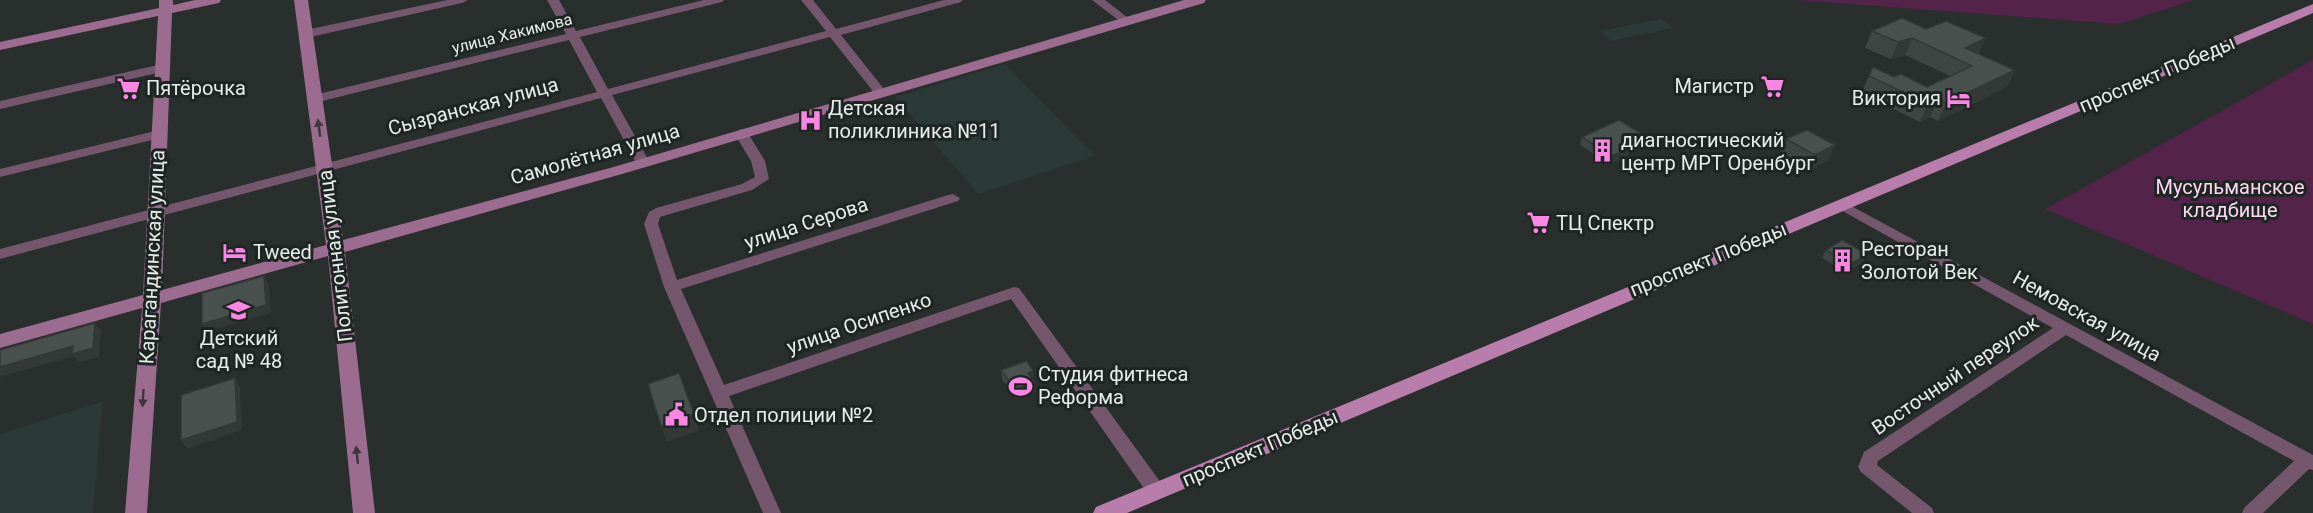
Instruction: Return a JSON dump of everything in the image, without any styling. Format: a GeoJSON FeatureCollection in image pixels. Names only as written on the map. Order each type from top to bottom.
{"type":"FeatureCollection","features":[{"type":"Feature","properties":{"kind":"main road"},"geometry":{"type":"LineString","coordinates":[[0,46],[166,5],[214,0]]}},
{"type":"Feature","properties":{"kind":"main road","name":"Полигонная улица"},"geometry":{"type":"LineString","coordinates":[[301,0],[325,167],[364,513]]}},
{"type":"Feature","properties":{"kind":"main road","name":"Самолётная улица"},"geometry":{"type":"LineString","coordinates":[[0,341],[643,163],[1199,0]]}},
{"type":"Feature","properties":{"kind":"main road","name":"Карагандинская улица"},"geometry":{"type":"LineString","coordinates":[[136,513],[152,298],[166,5]]}},
{"type":"Feature","properties":{"kind":"main road","name":"проспект Победы"},"geometry":{"type":"LineString","coordinates":[[1104,513],[2313,8]]}},
{"type":"Feature","properties":{"kind":"street"},"geometry":{"type":"LineString","coordinates":[[306,34],[462,0]]}},
{"type":"Feature","properties":{"kind":"street"},"geometry":{"type":"LineString","coordinates":[[553,0],[643,163]]}},
{"type":"Feature","properties":{"kind":"street","name":"улица Хакимова"},"geometry":{"type":"LineString","coordinates":[[314,99],[718,0]]}},
{"type":"Feature","properties":{"kind":"street"},"geometry":{"type":"LineString","coordinates":[[807,0],[880,92]]}},
{"type":"Feature","properties":{"kind":"street","name":"Сызранская улица"},"geometry":{"type":"LineString","coordinates":[[0,254],[957,0]]}},
{"type":"Feature","properties":{"kind":"street"},"geometry":{"type":"LineString","coordinates":[[1098,0],[1126,21]]}},
{"type":"Feature","properties":{"kind":"street"},"geometry":{"type":"LineString","coordinates":[[0,105],[162,68]]}},
{"type":"Feature","properties":{"kind":"street"},"geometry":{"type":"LineString","coordinates":[[741,133],[756,158],[762,172],[762,179],[747,187],[672,207],[654,215],[651,224],[672,287],[772,513]]}},
{"type":"Feature","properties":{"kind":"street"},"geometry":{"type":"LineString","coordinates":[[0,172],[159,134]]}},
{"type":"Feature","properties":{"kind":"street","name":"улица Серова"},"geometry":{"type":"LineString","coordinates":[[672,287],[953,198]]}},
{"type":"Feature","properties":{"kind":"street","name":"Немовская улица"},"geometry":{"type":"LineString","coordinates":[[1842,205],[2310,461]]}},
{"type":"Feature","properties":{"kind":"street","name":"улица Осипенко"},"geometry":{"type":"LineString","coordinates":[[719,393],[1014,292],[1157,492]]}},
{"type":"Feature","properties":{"kind":"street","name":"Восточный переулок"},"geometry":{"type":"LineString","coordinates":[[1925,513],[1867,467],[1870,457],[2064,328]]}},
{"type":"Feature","properties":{"kind":"street"},"geometry":{"type":"LineString","coordinates":[[2252,513],[2310,461]]}},
{"type":"Feature","properties":{"kind":"shaded area"},"geometry":{"type":"Polygon","coordinates":[[[1661,19],[1674,28],[1611,41],[1599,31],[1661,19]]]}},
{"type":"Feature","properties":{"kind":"shaded area"},"geometry":{"type":"Polygon","coordinates":[[[1005,64],[1095,156],[978,194],[895,97],[1005,64]]]}},
{"type":"Feature","properties":{"kind":"shaded area"},"geometry":{"type":"Polygon","coordinates":[[[103,401],[93,513],[0,513],[0,434],[103,401]]]}},
{"type":"Feature","properties":{"kind":"green space"},"geometry":{"type":"Polygon","coordinates":[[[1796,0],[2194,0],[2120,24],[1796,0]]]}},
{"type":"Feature","properties":{"kind":"green space","name":"Мусульманское кладбище"},"geometry":{"type":"Polygon","coordinates":[[[2313,60],[2313,324],[2045,209],[2313,60]]]}},
{"type":"Feature","properties":{"kind":"building"},"geometry":{"type":"Polygon","coordinates":[[[1902,18],[1926,29],[1946,21],[1986,38],[1965,48],[2015,70],[1946,103],[1938,99],[1928,104],[1869,76],[1873,67],[1894,77],[1901,74],[1927,87],[1972,66],[1912,38],[1898,42],[1872,31],[1902,18]]]}},
{"type":"Feature","properties":{"kind":"building"},"geometry":{"type":"Polygon","coordinates":[[[1619,120],[1649,138],[1611,156],[1582,137],[1619,120]]]}},
{"type":"Feature","properties":{"kind":"building"},"geometry":{"type":"Polygon","coordinates":[[[1807,130],[1835,145],[1815,155],[1786,139],[1807,130]]]}},
{"type":"Feature","properties":{"kind":"building"},"geometry":{"type":"Polygon","coordinates":[[[1842,240],[1867,254],[1851,264],[1826,250],[1842,240]]]}},
{"type":"Feature","properties":{"kind":"building"},"geometry":{"type":"Polygon","coordinates":[[[264,276],[266,305],[202,324],[202,293],[264,276]]]}},
{"type":"Feature","properties":{"kind":"building"},"geometry":{"type":"Polygon","coordinates":[[[95,323],[93,348],[72,354],[73,346],[0,367],[0,350],[95,323]]]}},
{"type":"Feature","properties":{"kind":"building"},"geometry":{"type":"Polygon","coordinates":[[[1027,361],[1033,371],[1028,373],[1035,383],[1015,390],[1001,370],[1027,361]]]}},
{"type":"Feature","properties":{"kind":"building"},"geometry":{"type":"Polygon","coordinates":[[[679,373],[694,414],[661,426],[648,384],[679,373]]]}},
{"type":"Feature","properties":{"kind":"building"},"geometry":{"type":"Polygon","coordinates":[[[235,378],[237,422],[181,440],[181,395],[235,378]]]}},
{"type":"Feature","properties":{"kind":"place","name":"Магистр"},"geometry":{"type":"Point","coordinates":[1772,86]}},
{"type":"Feature","properties":{"kind":"place","name":"Пятёрочка"},"geometry":{"type":"Point","coordinates":[128,88]}},
{"type":"Feature","properties":{"kind":"place","name":"Виктория"},"geometry":{"type":"Point","coordinates":[1959,98]}},
{"type":"Feature","properties":{"kind":"place","name":"Детская поликлиника №11"},"geometry":{"type":"Point","coordinates":[810,120]}},
{"type":"Feature","properties":{"kind":"place","name":"диагностический центр МРТ Оренбург"},"geometry":{"type":"Point","coordinates":[1603,151]}},
{"type":"Feature","properties":{"kind":"place","name":"ТЦ Спектр"},"geometry":{"type":"Point","coordinates":[1538,223]}},
{"type":"Feature","properties":{"kind":"place","name":"Tweed"},"geometry":{"type":"Point","coordinates":[235,252]}},
{"type":"Feature","properties":{"kind":"place","name":"Ресторан Золотой Век"},"geometry":{"type":"Point","coordinates":[1843,260]}},
{"type":"Feature","properties":{"kind":"place","name":"Детский сад № 48"},"geometry":{"type":"Point","coordinates":[239,310]}},
{"type":"Feature","properties":{"kind":"place","name":"Студия фитнеса Реформа"},"geometry":{"type":"Point","coordinates":[1020,386]}},
{"type":"Feature","properties":{"kind":"place","name":"Отдел полиции №2"},"geometry":{"type":"Point","coordinates":[676,415]}}]}
